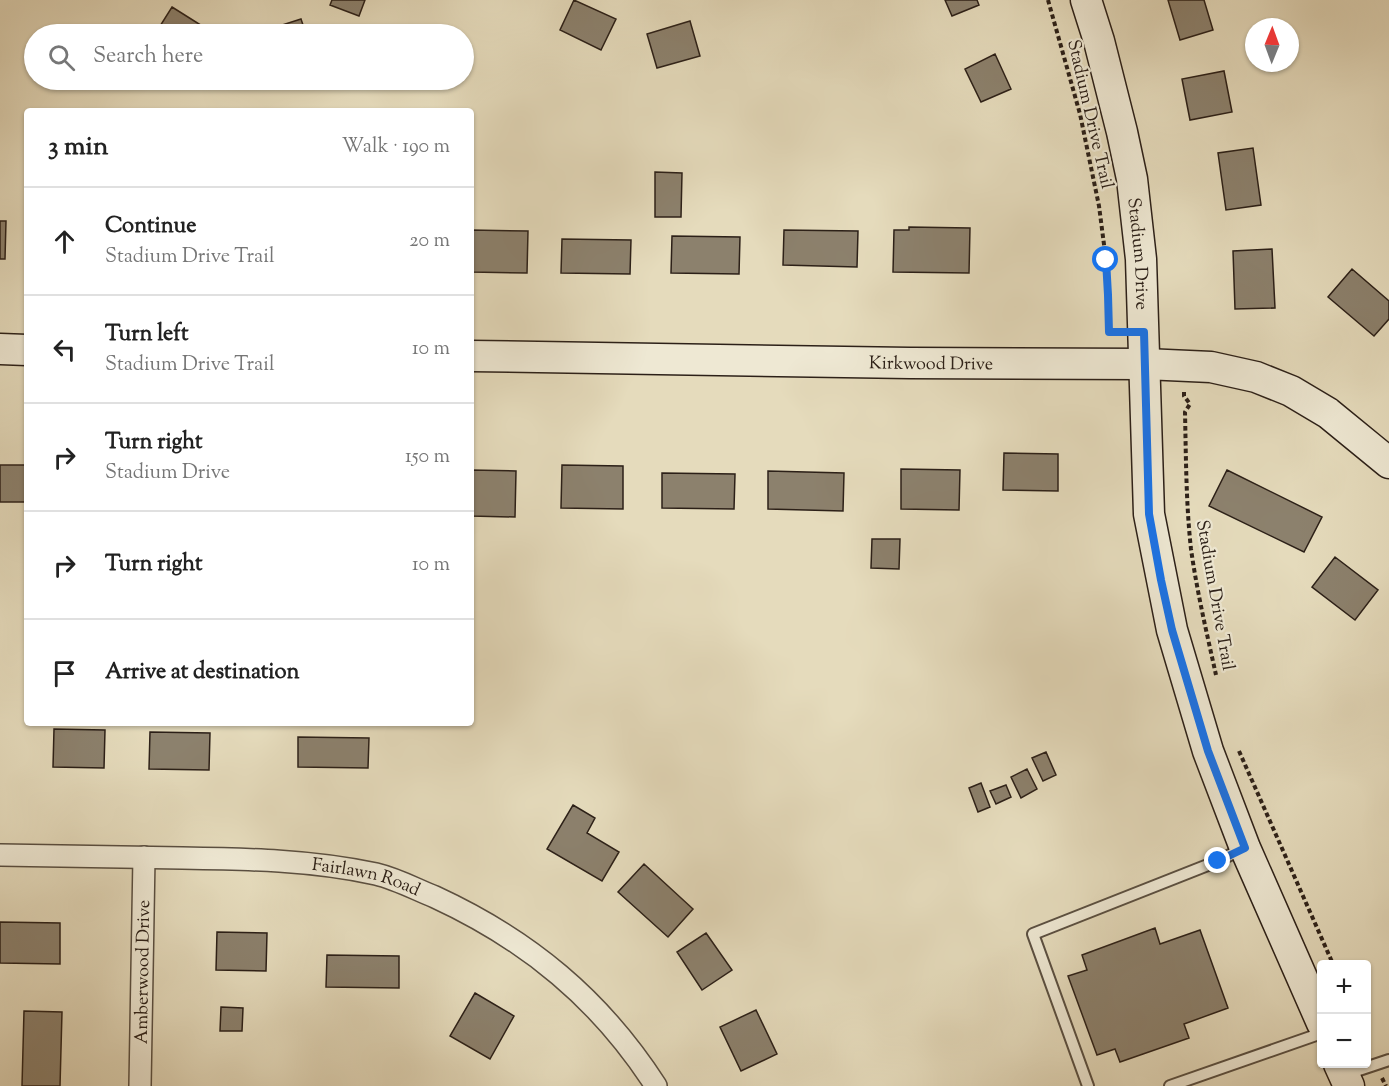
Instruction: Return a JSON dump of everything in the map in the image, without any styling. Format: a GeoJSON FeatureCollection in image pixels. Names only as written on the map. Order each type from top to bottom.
{"type":"FeatureCollection","features":[{"type":"Feature","properties":{"kind":"street","name":"Stadium Drive"},"geometry":{"type":"LineString","coordinates":[[1086,0],[1099,40],[1132,179],[1141,259],[1149,514],[1172,630],[1208,751],[1245,848],[1318,1014]]}},
{"type":"Feature","properties":{"kind":"street"},"geometry":{"type":"LineString","coordinates":[[0,349],[24,350]]}},
{"type":"Feature","properties":{"kind":"street","name":"Kirkwood Drive"},"geometry":{"type":"LineString","coordinates":[[474,356],[1145,364],[1211,367],[1256,377],[1291,391],[1328,413],[1379,455]]}},
{"type":"Feature","properties":{"kind":"street","name":"Fairlawn Road"},"geometry":{"type":"LineString","coordinates":[[0,855],[261,859],[311,863],[376,874],[396,880],[473,915],[547,964],[588,1000],[621,1037],[656,1086]]}},
{"type":"Feature","properties":{"kind":"street","name":"Amberwood Drive"},"geometry":{"type":"LineString","coordinates":[[140,1086],[144,857]]}},
{"type":"Feature","properties":{"kind":"lane"},"geometry":{"type":"LineString","coordinates":[[1088,1086],[1033,934],[1218,861],[1245,848]]}},
{"type":"Feature","properties":{"kind":"lane"},"geometry":{"type":"LineString","coordinates":[[1170,1086],[1317,1035]]}},
{"type":"Feature","properties":{"kind":"lane"},"geometry":{"type":"LineString","coordinates":[[1344,1075],[1389,1060]]}},
{"type":"Feature","properties":{"kind":"path","name":"Stadium Drive Trail"},"geometry":{"type":"LineString","coordinates":[[1048,0],[1080,114],[1099,206],[1107,271],[1109,332],[1144,332]]}},
{"type":"Feature","properties":{"kind":"path","name":"Stadium Drive Trail"},"geometry":{"type":"LineString","coordinates":[[1183,366],[1184,396],[1190,404],[1185,412],[1191,550],[1217,679]]}},
{"type":"Feature","properties":{"kind":"path"},"geometry":{"type":"LineString","coordinates":[[1236,744],[1331,960]]}},
{"type":"Feature","properties":{"kind":"building"},"geometry":{"type":"Polygon","coordinates":[[[332,0],[365,0],[359,16],[330,5],[332,0]]]}},
{"type":"Feature","properties":{"kind":"building"},"geometry":{"type":"Polygon","coordinates":[[[574,0],[616,19],[601,50],[560,30],[574,0]]]}},
{"type":"Feature","properties":{"kind":"building"},"geometry":{"type":"Polygon","coordinates":[[[945,0],[977,0],[979,5],[952,16],[945,0]]]}},
{"type":"Feature","properties":{"kind":"building"},"geometry":{"type":"Polygon","coordinates":[[[1168,0],[1204,0],[1213,30],[1180,40],[1168,0]]]}},
{"type":"Feature","properties":{"kind":"building"},"geometry":{"type":"Polygon","coordinates":[[[172,7],[199,24],[161,24],[172,7]]]}},
{"type":"Feature","properties":{"kind":"building"},"geometry":{"type":"Polygon","coordinates":[[[301,19],[303,24],[285,24],[301,19]]]}},
{"type":"Feature","properties":{"kind":"building"},"geometry":{"type":"Polygon","coordinates":[[[690,21],[700,56],[657,68],[647,34],[690,21]]]}},
{"type":"Feature","properties":{"kind":"building"},"geometry":{"type":"Polygon","coordinates":[[[995,54],[1011,89],[981,102],[965,69],[995,54]]]}},
{"type":"Feature","properties":{"kind":"building"},"geometry":{"type":"Polygon","coordinates":[[[1224,71],[1232,112],[1190,120],[1182,79],[1224,71]]]}},
{"type":"Feature","properties":{"kind":"building"},"geometry":{"type":"Polygon","coordinates":[[[1253,148],[1261,205],[1226,210],[1218,153],[1253,148]]]}},
{"type":"Feature","properties":{"kind":"building"},"geometry":{"type":"Polygon","coordinates":[[[655,172],[682,173],[681,217],[655,217],[655,172]]]}},
{"type":"Feature","properties":{"kind":"building"},"geometry":{"type":"Polygon","coordinates":[[[0,221],[6,221],[5,259],[0,259],[0,221]]]}},
{"type":"Feature","properties":{"kind":"building"},"geometry":{"type":"Polygon","coordinates":[[[909,227],[970,228],[969,273],[893,272],[894,230],[909,230],[909,227]]]}},
{"type":"Feature","properties":{"kind":"building"},"geometry":{"type":"Polygon","coordinates":[[[474,230],[528,231],[527,273],[474,272],[474,230]]]}},
{"type":"Feature","properties":{"kind":"building"},"geometry":{"type":"Polygon","coordinates":[[[784,230],[858,231],[857,267],[783,265],[784,230]]]}},
{"type":"Feature","properties":{"kind":"building"},"geometry":{"type":"Polygon","coordinates":[[[672,236],[740,237],[739,274],[671,273],[672,236]]]}},
{"type":"Feature","properties":{"kind":"building"},"geometry":{"type":"Polygon","coordinates":[[[562,239],[631,240],[630,274],[561,273],[562,239]]]}},
{"type":"Feature","properties":{"kind":"building"},"geometry":{"type":"Polygon","coordinates":[[[1272,249],[1275,308],[1235,309],[1233,251],[1272,249]]]}},
{"type":"Feature","properties":{"kind":"building"},"geometry":{"type":"Polygon","coordinates":[[[1352,269],[1389,301],[1389,319],[1374,336],[1328,297],[1352,269]]]}},
{"type":"Feature","properties":{"kind":"building"},"geometry":{"type":"Polygon","coordinates":[[[1004,453],[1058,454],[1058,491],[1003,490],[1004,453]]]}},
{"type":"Feature","properties":{"kind":"building"},"geometry":{"type":"Polygon","coordinates":[[[0,465],[24,465],[24,502],[0,502],[0,465]]]}},
{"type":"Feature","properties":{"kind":"building"},"geometry":{"type":"Polygon","coordinates":[[[562,465],[623,466],[623,509],[561,508],[562,465]]]}},
{"type":"Feature","properties":{"kind":"building"},"geometry":{"type":"Polygon","coordinates":[[[901,469],[960,470],[959,510],[901,509],[901,469]]]}},
{"type":"Feature","properties":{"kind":"building"},"geometry":{"type":"Polygon","coordinates":[[[474,470],[516,471],[515,517],[474,516],[474,470]]]}},
{"type":"Feature","properties":{"kind":"building"},"geometry":{"type":"Polygon","coordinates":[[[1227,470],[1322,517],[1304,552],[1209,506],[1227,470]]]}},
{"type":"Feature","properties":{"kind":"building"},"geometry":{"type":"Polygon","coordinates":[[[768,471],[844,473],[843,511],[768,509],[768,471]]]}},
{"type":"Feature","properties":{"kind":"building"},"geometry":{"type":"Polygon","coordinates":[[[662,473],[735,474],[734,509],[662,508],[662,473]]]}},
{"type":"Feature","properties":{"kind":"building"},"geometry":{"type":"Polygon","coordinates":[[[872,539],[900,539],[899,569],[871,568],[872,539]]]}},
{"type":"Feature","properties":{"kind":"building"},"geometry":{"type":"Polygon","coordinates":[[[1335,557],[1378,590],[1355,620],[1312,587],[1335,557]]]}},
{"type":"Feature","properties":{"kind":"building"},"geometry":{"type":"Polygon","coordinates":[[[54,729],[105,730],[104,768],[53,767],[54,729]]]}},
{"type":"Feature","properties":{"kind":"building"},"geometry":{"type":"Polygon","coordinates":[[[150,732],[210,733],[209,770],[149,769],[150,732]]]}},
{"type":"Feature","properties":{"kind":"building"},"geometry":{"type":"Polygon","coordinates":[[[298,737],[369,738],[368,768],[298,767],[298,737]]]}},
{"type":"Feature","properties":{"kind":"building"},"geometry":{"type":"Polygon","coordinates":[[[1046,752],[1056,775],[1043,781],[1032,758],[1046,752]]]}},
{"type":"Feature","properties":{"kind":"building"},"geometry":{"type":"Polygon","coordinates":[[[1027,769],[1037,789],[1021,798],[1011,777],[1027,769]]]}},
{"type":"Feature","properties":{"kind":"building"},"geometry":{"type":"Polygon","coordinates":[[[981,783],[990,807],[978,812],[969,788],[981,783]]]}},
{"type":"Feature","properties":{"kind":"building"},"geometry":{"type":"Polygon","coordinates":[[[1006,785],[1011,797],[996,804],[990,791],[1006,785]]]}},
{"type":"Feature","properties":{"kind":"building"},"geometry":{"type":"Polygon","coordinates":[[[573,805],[595,818],[587,833],[619,852],[602,881],[547,849],[573,805]]]}},
{"type":"Feature","properties":{"kind":"building"},"geometry":{"type":"Polygon","coordinates":[[[644,864],[693,909],[668,937],[618,892],[644,864]]]}},
{"type":"Feature","properties":{"kind":"building"},"geometry":{"type":"Polygon","coordinates":[[[0,922],[60,923],[60,964],[0,963],[0,922]]]}},
{"type":"Feature","properties":{"kind":"building"},"geometry":{"type":"Polygon","coordinates":[[[1155,928],[1160,944],[1200,930],[1228,1008],[1184,1024],[1189,1038],[1120,1062],[1115,1049],[1097,1055],[1068,976],[1087,970],[1082,955],[1155,928]]]}},
{"type":"Feature","properties":{"kind":"building"},"geometry":{"type":"Polygon","coordinates":[[[217,932],[267,933],[266,971],[216,970],[217,932]]]}},
{"type":"Feature","properties":{"kind":"building"},"geometry":{"type":"Polygon","coordinates":[[[706,933],[732,970],[702,990],[677,952],[706,933]]]}},
{"type":"Feature","properties":{"kind":"building"},"geometry":{"type":"Polygon","coordinates":[[[327,955],[399,956],[399,988],[326,987],[327,955]]]}},
{"type":"Feature","properties":{"kind":"building"},"geometry":{"type":"Polygon","coordinates":[[[475,993],[514,1016],[490,1059],[450,1036],[475,993]]]}},
{"type":"Feature","properties":{"kind":"building"},"geometry":{"type":"Polygon","coordinates":[[[221,1007],[243,1008],[242,1031],[220,1031],[221,1007]]]}},
{"type":"Feature","properties":{"kind":"building"},"geometry":{"type":"Polygon","coordinates":[[[756,1010],[777,1054],[741,1071],[720,1027],[756,1010]]]}},
{"type":"Feature","properties":{"kind":"building"},"geometry":{"type":"Polygon","coordinates":[[[24,1011],[62,1012],[60,1086],[22,1086],[24,1011]]]}},
{"type":"Feature","properties":{"kind":"route"},"geometry":{"type":"LineString","coordinates":[[1106,260],[1109,332],[1144,332],[1149,514],[1172,630],[1208,751],[1245,848],[1218,861]]}}]}
